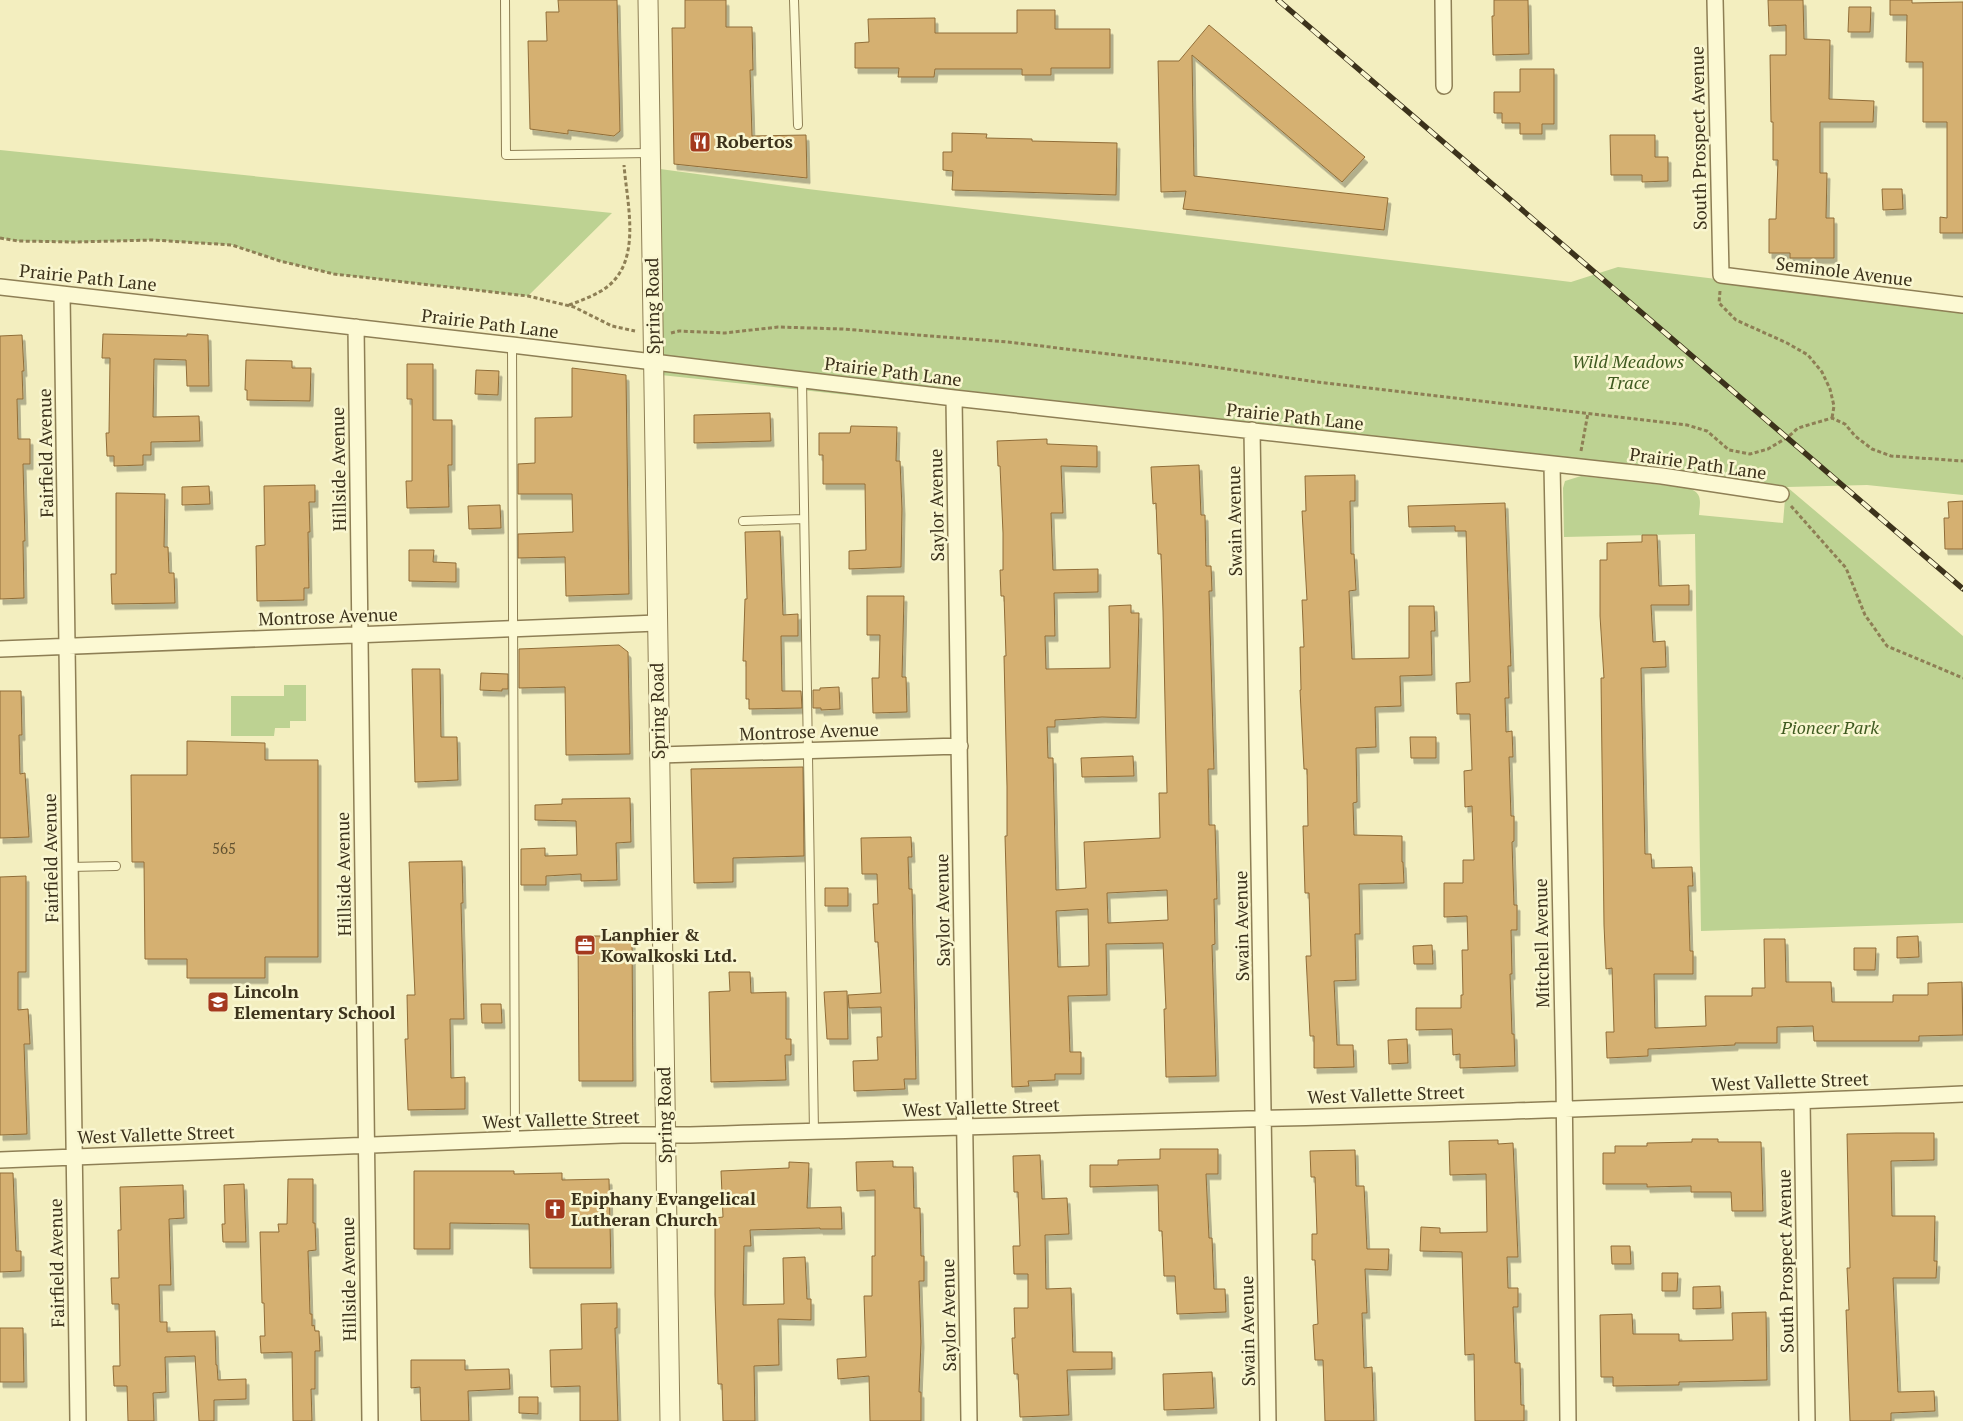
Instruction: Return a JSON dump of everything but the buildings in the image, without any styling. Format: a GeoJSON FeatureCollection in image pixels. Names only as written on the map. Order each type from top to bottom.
{"type":"FeatureCollection","features":[{"type":"Feature","properties":{"kind":"street","name":"Spring Road"},"geometry":{"type":"LineString","coordinates":[[648,0],[670,1421]]}},
{"type":"Feature","properties":{"kind":"street"},"geometry":{"type":"LineString","coordinates":[[1443,0],[1444,86]]}},
{"type":"Feature","properties":{"kind":"street","name":"South Prospect Avenue"},"geometry":{"type":"LineString","coordinates":[[1715,0],[1721,276]]}},
{"type":"Feature","properties":{"kind":"street","name":"Seminole Avenue"},"geometry":{"type":"LineString","coordinates":[[1721,276],[1963,306]]}},
{"type":"Feature","properties":{"kind":"street","name":"Prairie Path Lane"},"geometry":{"type":"LineString","coordinates":[[0,287],[512,345],[954,398],[1662,476],[1781,494]]}},
{"type":"Feature","properties":{"kind":"street","name":"Fairfield Avenue"},"geometry":{"type":"LineString","coordinates":[[62,294],[78,1421]]}},
{"type":"Feature","properties":{"kind":"street","name":"Hillside Avenue"},"geometry":{"type":"LineString","coordinates":[[356,327],[370,1421]]}},
{"type":"Feature","properties":{"kind":"street","name":"Saylor Avenue"},"geometry":{"type":"LineString","coordinates":[[954,398],[969,1421]]}},
{"type":"Feature","properties":{"kind":"street","name":"Swain Avenue"},"geometry":{"type":"LineString","coordinates":[[1252,430],[1265,1118],[1268,1421]]}},
{"type":"Feature","properties":{"kind":"street","name":"Mitchell Avenue"},"geometry":{"type":"LineString","coordinates":[[1552,465],[1568,1421]]}},
{"type":"Feature","properties":{"kind":"street","name":"Montrose Avenue"},"geometry":{"type":"LineString","coordinates":[[0,649],[657,623]]}},
{"type":"Feature","properties":{"kind":"street","name":"Montrose Avenue"},"geometry":{"type":"LineString","coordinates":[[659,755],[960,746]]}},
{"type":"Feature","properties":{"kind":"street","name":"West Vallette Street"},"geometry":{"type":"LineString","coordinates":[[0,1160],[622,1135],[665,1136],[814,1132],[1564,1109],[1963,1094]]}},
{"type":"Feature","properties":{"kind":"street","name":"South Prospect Avenue"},"geometry":{"type":"LineString","coordinates":[[1802,1101],[1807,1421]]}},
{"type":"Feature","properties":{"kind":"lane"},"geometry":{"type":"LineString","coordinates":[[505,0],[506,155],[650,153]]}},
{"type":"Feature","properties":{"kind":"lane"},"geometry":{"type":"LineString","coordinates":[[794,0],[798,125]]}},
{"type":"Feature","properties":{"kind":"lane"},"geometry":{"type":"LineString","coordinates":[[512,345],[515,1139]]}},
{"type":"Feature","properties":{"kind":"lane"},"geometry":{"type":"LineString","coordinates":[[802,380],[814,1132]]}},
{"type":"Feature","properties":{"kind":"lane"},"geometry":{"type":"LineString","coordinates":[[743,521],[804,519]]}},
{"type":"Feature","properties":{"kind":"lane"},"geometry":{"type":"LineString","coordinates":[[70,867],[116,866]]}},
{"type":"Feature","properties":{"kind":"path"},"geometry":{"type":"LineString","coordinates":[[569,306],[603,290],[625,265],[630,245],[630,230],[623,154]]}},
{"type":"Feature","properties":{"kind":"path"},"geometry":{"type":"LineString","coordinates":[[0,238],[18,241],[75,242],[153,240],[232,245],[280,261],[334,274],[528,296],[569,306],[612,326],[643,333]]}},
{"type":"Feature","properties":{"kind":"path"},"geometry":{"type":"LineString","coordinates":[[1721,276],[1719,302],[1736,320],[1787,343],[1808,355],[1822,372],[1830,389],[1834,406],[1832,418]]}},
{"type":"Feature","properties":{"kind":"path"},"geometry":{"type":"LineString","coordinates":[[668,333],[679,331],[725,333],[778,327],[833,328],[1008,342],[1317,382],[1687,424],[1707,431],[1728,450],[1750,454],[1768,449],[1788,438],[1798,428],[1832,418],[1845,424],[1855,436],[1872,449],[1891,456],[1963,462]]}},
{"type":"Feature","properties":{"kind":"path"},"geometry":{"type":"LineString","coordinates":[[1578,468],[1588,413]]}},
{"type":"Feature","properties":{"kind":"path"},"geometry":{"type":"LineString","coordinates":[[1781,494],[1846,568],[1865,615],[1887,646],[1963,678]]}},
{"type":"Feature","properties":{"kind":"green space"},"geometry":{"type":"Polygon","coordinates":[[[0,150],[612,213],[528,296],[334,274],[280,261],[232,245],[153,240],[75,242],[18,241],[0,238],[0,150]]]}},
{"type":"Feature","properties":{"kind":"green space","name":"Wild Meadows Trace"},"geometry":{"type":"Polygon","coordinates":[[[660,169],[808,189],[1571,282],[1618,267],[1963,309],[1963,495],[1867,485],[1787,487],[1963,636],[1963,923],[1701,931],[1695,534],[1564,537],[1563,488],[1565,481],[1581,476],[1689,488],[1699,495],[1699,515],[1783,523],[1786,487],[1546,470],[661,375],[660,169]]]}},
{"type":"Feature","properties":{"kind":"green space"},"geometry":{"type":"Polygon","coordinates":[[[284,685],[306,685],[306,721],[290,721],[290,728],[275,728],[274,736],[231,736],[231,696],[284,696],[284,685]]]}},
{"type":"Feature","properties":{"kind":"railway"},"geometry":{"type":"LineString","coordinates":[[1278,0],[1963,589]]}},
{"type":"Feature","properties":{"kind":"place","name":"Robertos"},"geometry":{"type":"Point","coordinates":[700,142]}},
{"type":"Feature","properties":{"kind":"place","name":"Lanphier & Kowalkoski Ltd."},"geometry":{"type":"Point","coordinates":[585,945]}},
{"type":"Feature","properties":{"kind":"place","name":"Lincoln Elementary School"},"geometry":{"type":"Point","coordinates":[218,1002]}},
{"type":"Feature","properties":{"kind":"place","name":"Epiphany Evangelical Lutheran Church"},"geometry":{"type":"Point","coordinates":[555,1209]}},
{"type":"Feature","properties":{"kind":"park label","name":"Pioneer Park"},"geometry":{"type":"Point","coordinates":[1830,728]}}]}
